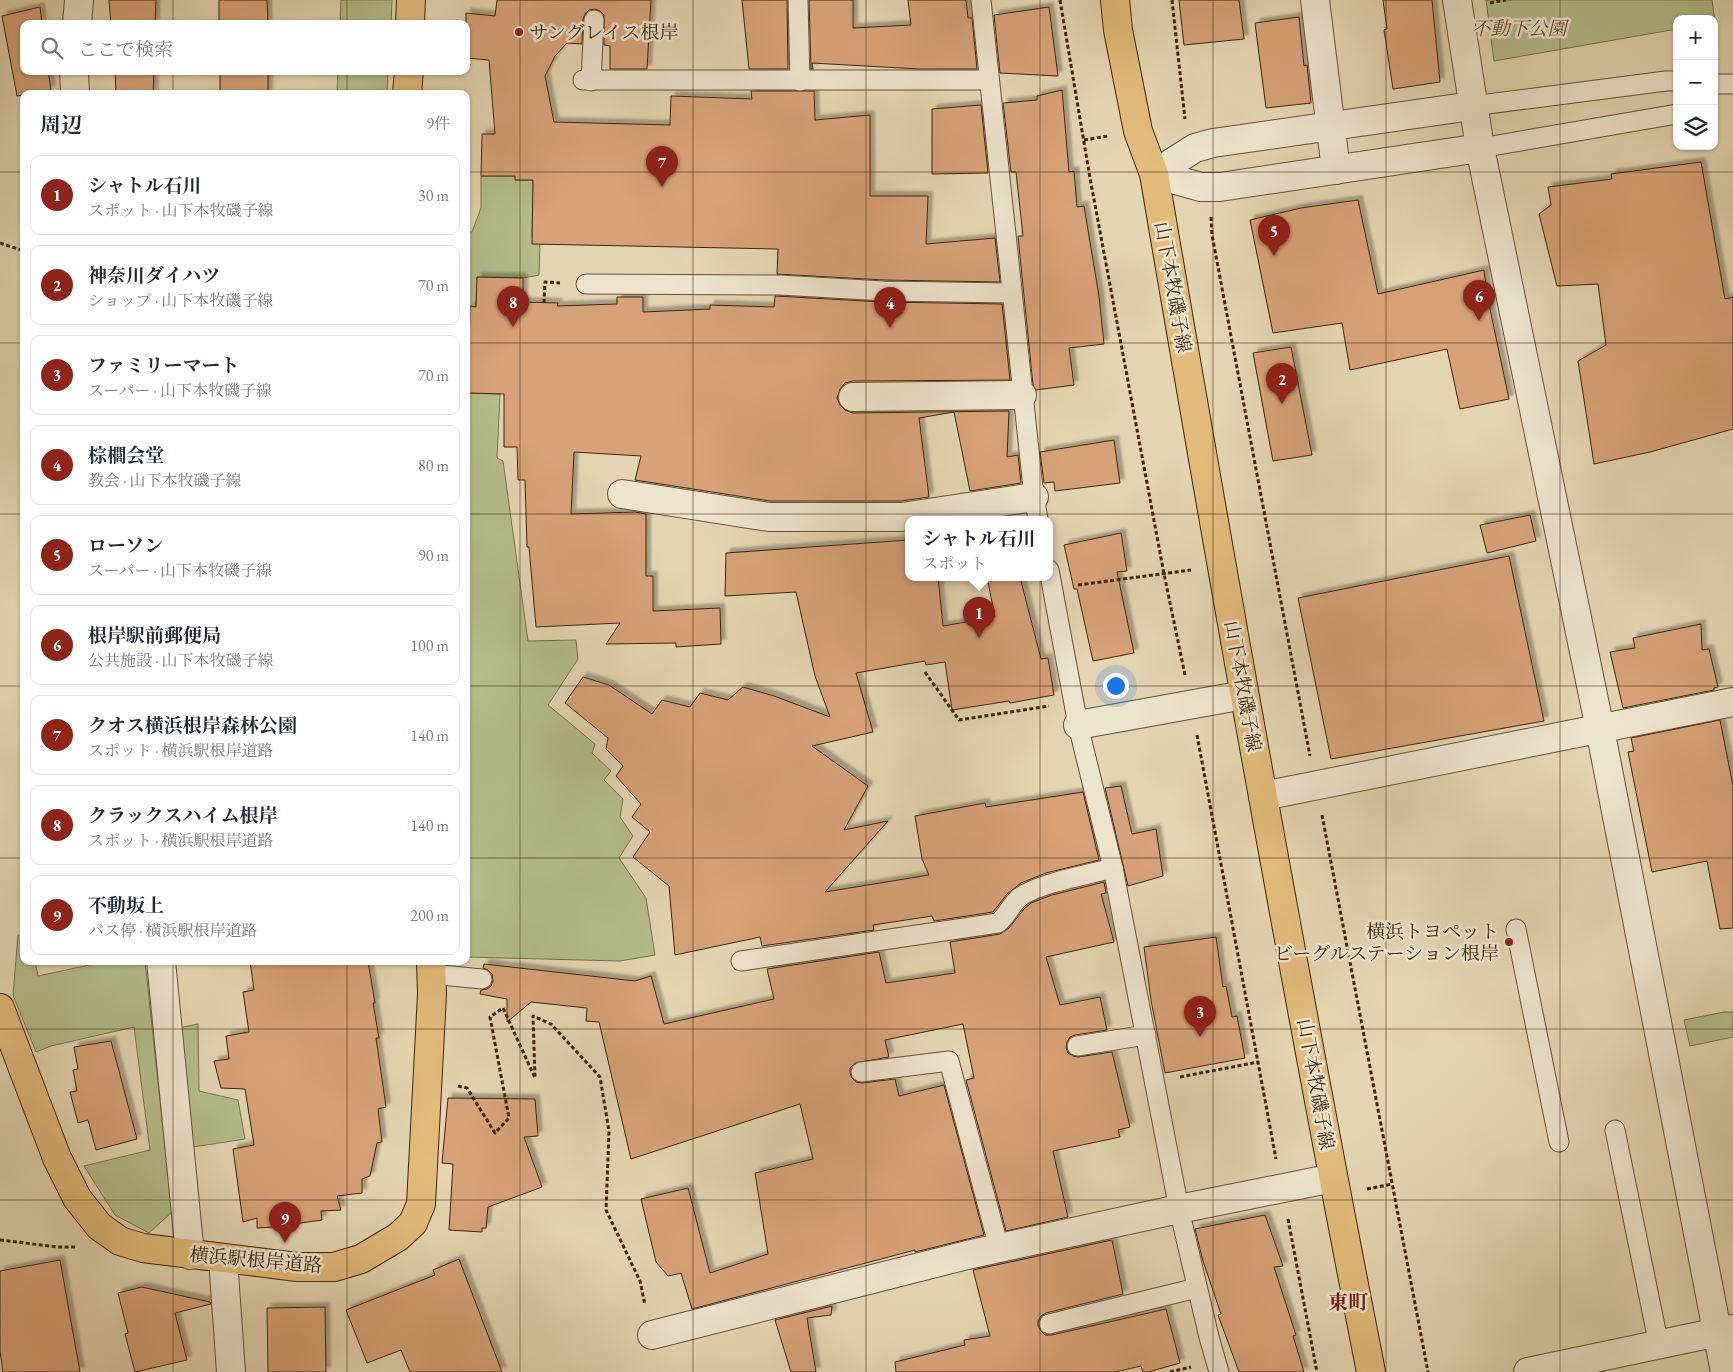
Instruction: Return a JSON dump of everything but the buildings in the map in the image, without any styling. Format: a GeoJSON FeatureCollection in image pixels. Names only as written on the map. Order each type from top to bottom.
{"type":"FeatureCollection","features":[{"type":"Feature","properties":{"kind":"main road"},"geometry":{"type":"LineString","coordinates":[[410,0],[410,20]]}},
{"type":"Feature","properties":{"kind":"main road","name":"山下本牧磯子線"},"geometry":{"type":"LineString","coordinates":[[1115,0],[1118,30],[1138,131],[1154,174],[1244,695],[1333,1178],[1371,1372]]}},
{"type":"Feature","properties":{"kind":"main road"},"geometry":{"type":"LineString","coordinates":[[407,90],[409,75]]}},
{"type":"Feature","properties":{"kind":"main road","name":"横浜駅根岸道路"},"geometry":{"type":"LineString","coordinates":[[0,1008],[57,1158],[77,1198],[99,1226],[120,1241],[143,1248],[297,1267],[334,1267],[361,1259],[398,1237],[413,1222],[422,1204],[431,968]]}},
{"type":"Feature","properties":{"kind":"street"},"geometry":{"type":"LineString","coordinates":[[1315,0],[1329,126],[1336,170]]}},
{"type":"Feature","properties":{"kind":"street"},"geometry":{"type":"LineString","coordinates":[[1457,0],[1480,148],[1726,1330],[1725,1372]]}},
{"type":"Feature","properties":{"kind":"street"},"geometry":{"type":"LineString","coordinates":[[74,75],[74,90]]}},
{"type":"Feature","properties":{"kind":"street"},"geometry":{"type":"LineString","coordinates":[[1154,174],[1200,146],[1472,106]]}},
{"type":"Feature","properties":{"kind":"street"},"geometry":{"type":"LineString","coordinates":[[1154,174],[1201,187],[1220,187],[1480,148]]}},
{"type":"Feature","properties":{"kind":"street"},"geometry":{"type":"LineString","coordinates":[[853,397],[1022,395]]}},
{"type":"Feature","properties":{"kind":"street"},"geometry":{"type":"LineString","coordinates":[[622,494],[769,516],[905,517]]}},
{"type":"Feature","properties":{"kind":"street"},"geometry":{"type":"LineString","coordinates":[[917,516],[1036,508]]}},
{"type":"Feature","properties":{"kind":"street"},"geometry":{"type":"LineString","coordinates":[[1076,713],[1244,695]]}},
{"type":"Feature","properties":{"kind":"street"},"geometry":{"type":"LineString","coordinates":[[1263,796],[1733,702]]}},
{"type":"Feature","properties":{"kind":"street"},"geometry":{"type":"LineString","coordinates":[[161,965],[190,1254]]}},
{"type":"Feature","properties":{"kind":"street"},"geometry":{"type":"LineString","coordinates":[[652,1335],[999,1248],[1179,1208],[1333,1178]]}},
{"type":"Feature","properties":{"kind":"street"},"geometry":{"type":"LineString","coordinates":[[223,1259],[231,1372]]}},
{"type":"Feature","properties":{"kind":"street"},"geometry":{"type":"LineString","coordinates":[[1528,1372],[1726,1330]]}},
{"type":"Feature","properties":{"kind":"lane"},"geometry":{"type":"LineString","coordinates":[[798,0],[800,81]]}},
{"type":"Feature","properties":{"kind":"lane"},"geometry":{"type":"LineString","coordinates":[[985,0],[989,80],[1022,395],[1036,508]]}},
{"type":"Feature","properties":{"kind":"lane"},"geometry":{"type":"LineString","coordinates":[[594,20],[587,81],[989,80]]}},
{"type":"Feature","properties":{"kind":"lane"},"geometry":{"type":"LineString","coordinates":[[1472,106],[1666,80],[1673,81]]}},
{"type":"Feature","properties":{"kind":"lane"},"geometry":{"type":"LineString","coordinates":[[1480,148],[1673,115]]}},
{"type":"Feature","properties":{"kind":"lane"},"geometry":{"type":"LineString","coordinates":[[586,284],[780,285],[884,291],[1011,293]]}},
{"type":"Feature","properties":{"kind":"lane"},"geometry":{"type":"LineString","coordinates":[[1051,581],[1076,713],[1114,868],[1179,1208],[1218,1372]]}},
{"type":"Feature","properties":{"kind":"lane"},"geometry":{"type":"LineString","coordinates":[[741,961],[998,923],[1005,917],[1018,899],[1033,889],[1114,868]]}},
{"type":"Feature","properties":{"kind":"lane"},"geometry":{"type":"LineString","coordinates":[[1516,929],[1559,1142]]}},
{"type":"Feature","properties":{"kind":"lane"},"geometry":{"type":"LineString","coordinates":[[431,968],[482,979]]}},
{"type":"Feature","properties":{"kind":"lane"},"geometry":{"type":"LineString","coordinates":[[1077,1046],[1146,1035]]}},
{"type":"Feature","properties":{"kind":"lane"},"geometry":{"type":"LineString","coordinates":[[860,1072],[949,1062],[999,1248]]}},
{"type":"Feature","properties":{"kind":"lane"},"geometry":{"type":"LineString","coordinates":[[1615,1130],[1656,1331]]}},
{"type":"Feature","properties":{"kind":"lane"},"geometry":{"type":"LineString","coordinates":[[1049,1324],[1197,1288]]}},
{"type":"Feature","properties":{"kind":"path"},"geometry":{"type":"LineString","coordinates":[[1172,0],[1187,122]]}},
{"type":"Feature","properties":{"kind":"path"},"geometry":{"type":"LineString","coordinates":[[1213,213],[1210,223],[1212,235],[1311,761]]}},
{"type":"Feature","properties":{"kind":"path"},"geometry":{"type":"LineString","coordinates":[[0,242],[20,250]]}},
{"type":"Feature","properties":{"kind":"path"},"geometry":{"type":"LineString","coordinates":[[544,303],[545,282],[550,283]]}},
{"type":"Feature","properties":{"kind":"path"},"geometry":{"type":"LineString","coordinates":[[1053,579],[1222,566]]}},
{"type":"Feature","properties":{"kind":"path"},"geometry":{"type":"LineString","coordinates":[[925,672],[959,720],[1076,713]]}},
{"type":"Feature","properties":{"kind":"path"},"geometry":{"type":"LineString","coordinates":[[1321,811],[1428,1372]]}},
{"type":"Feature","properties":{"kind":"path"},"geometry":{"type":"LineString","coordinates":[[428,1081],[467,1088],[494,1133],[509,1118],[490,1017],[503,1008],[536,1078],[533,1016],[551,1024],[600,1077],[609,1132],[606,1210],[640,1281],[652,1335]]}},
{"type":"Feature","properties":{"kind":"path"},"geometry":{"type":"LineString","coordinates":[[1173,1078],[1258,1062]]}},
{"type":"Feature","properties":{"kind":"path"},"geometry":{"type":"LineString","coordinates":[[0,1240],[58,1247]]}},
{"type":"Feature","properties":{"kind":"green space"},"geometry":{"type":"Polygon","coordinates":[[[341,0],[392,0],[391,20],[340,20],[341,0]]]}},
{"type":"Feature","properties":{"kind":"green space","name":"不動下公園"},"geometry":{"type":"Polygon","coordinates":[[[1486,0],[1712,0],[1714,15],[1673,15],[1673,30],[1494,61],[1486,0]]]}},
{"type":"Feature","properties":{"kind":"green space"},"geometry":{"type":"Polygon","coordinates":[[[338,75],[388,75],[387,90],[337,90],[338,75]]]}},
{"type":"Feature","properties":{"kind":"green space"},"geometry":{"type":"Polygon","coordinates":[[[481,176],[515,176],[516,180],[533,180],[532,237],[540,241],[539,275],[523,278],[477,277],[476,307],[471,306],[470,326],[470,232],[472,232],[481,208],[481,176]]]}},
{"type":"Feature","properties":{"kind":"green space"},"geometry":{"type":"Polygon","coordinates":[[[470,393],[500,394],[497,458],[503,461],[528,641],[576,640],[578,659],[548,705],[595,744],[592,753],[611,771],[604,780],[623,799],[620,817],[633,836],[619,858],[646,898],[655,955],[620,961],[470,957],[470,393]]]}},
{"type":"Feature","properties":{"kind":"green space"},"geometry":{"type":"Polygon","coordinates":[[[18,935],[20,935],[20,965],[36,965],[38,976],[89,965],[145,965],[172,1212],[149,1233],[115,1215],[84,1166],[150,1150],[134,1027],[51,1046],[36,1052],[13,995],[18,935]]]}},
{"type":"Feature","properties":{"kind":"green space"},"geometry":{"type":"Polygon","coordinates":[[[1733,1012],[1733,1037],[1690,1046],[1684,1020],[1733,1012]]]}},
{"type":"Feature","properties":{"kind":"green space"},"geometry":{"type":"Polygon","coordinates":[[[198,1024],[199,1091],[238,1100],[245,1139],[193,1147],[178,1028],[198,1024]]]}},
{"type":"Feature","properties":{"kind":"place","name":"サングレイス根岸"},"geometry":{"type":"Point","coordinates":[519,32]}},
{"type":"Feature","properties":{"kind":"place","name":"クオス横浜根岸森林公園"},"geometry":{"type":"Point","coordinates":[662,187]}},
{"type":"Feature","properties":{"kind":"place","name":"ローソン"},"geometry":{"type":"Point","coordinates":[1274,256]}},
{"type":"Feature","properties":{"kind":"place","name":"根岸駅前郵便局"},"geometry":{"type":"Point","coordinates":[1479,321]}},
{"type":"Feature","properties":{"kind":"place","name":"クラックスハイム根岸"},"geometry":{"type":"Point","coordinates":[513,327]}},
{"type":"Feature","properties":{"kind":"place","name":"棕櫚会堂"},"geometry":{"type":"Point","coordinates":[890,328]}},
{"type":"Feature","properties":{"kind":"place","name":"神奈川ダイハツ"},"geometry":{"type":"Point","coordinates":[1282,404]}},
{"type":"Feature","properties":{"kind":"place","name":"シャトル石川"},"geometry":{"type":"Point","coordinates":[979,638]}},
{"type":"Feature","properties":{"kind":"place","name":"横浜トヨペット ビーグルステーション根岸"},"geometry":{"type":"Point","coordinates":[1509,942]}},
{"type":"Feature","properties":{"kind":"place","name":"ファミリーマート"},"geometry":{"type":"Point","coordinates":[1200,1037]}},
{"type":"Feature","properties":{"kind":"place","name":"不動坂上"},"geometry":{"type":"Point","coordinates":[285,1243]}},
{"type":"Feature","properties":{"kind":"district","name":"東町"},"geometry":{"type":"Point","coordinates":[1348,1302]}}]}
